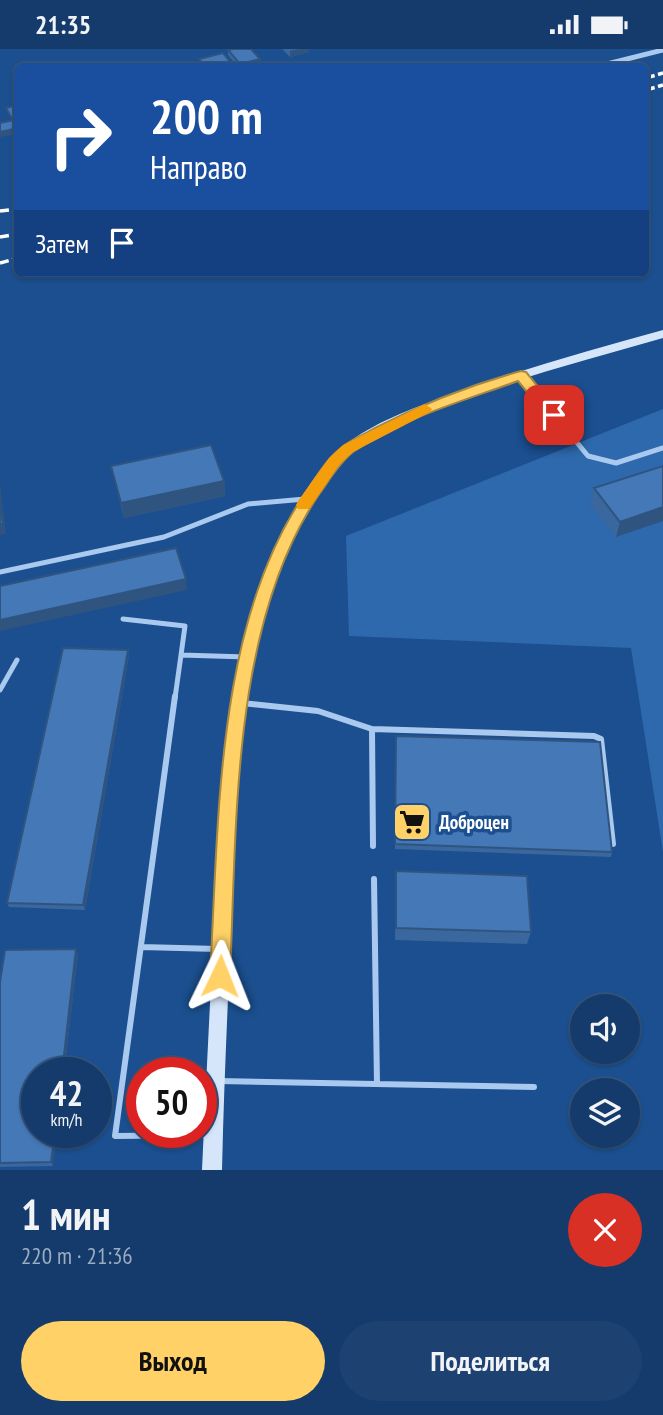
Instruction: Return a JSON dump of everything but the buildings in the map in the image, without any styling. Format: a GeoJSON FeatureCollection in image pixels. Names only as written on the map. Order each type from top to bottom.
{"type":"FeatureCollection","features":[{"type":"Feature","properties":{"kind":"main road"},"geometry":{"type":"LineString","coordinates":[[217,1057],[229,813],[239,703],[247,657],[265,587],[295,518],[334,462],[370,435],[417,412],[521,375],[663,334]]}},
{"type":"Feature","properties":{"kind":"main road"},"geometry":{"type":"LineString","coordinates":[[212,1170],[213,1148]]}},
{"type":"Feature","properties":{"kind":"street"},"geometry":{"type":"LineString","coordinates":[[611,63],[663,50]]}},
{"type":"Feature","properties":{"kind":"lane"},"geometry":{"type":"LineString","coordinates":[[521,375],[588,456],[615,463],[663,448]]}},
{"type":"Feature","properties":{"kind":"lane"},"geometry":{"type":"LineString","coordinates":[[0,572],[164,537],[248,504],[308,499]]}},
{"type":"Feature","properties":{"kind":"lane"},"geometry":{"type":"LineString","coordinates":[[123,619],[185,626],[115,1136],[126,1136]]}},
{"type":"Feature","properties":{"kind":"lane"},"geometry":{"type":"LineString","coordinates":[[181,655],[247,657]]}},
{"type":"Feature","properties":{"kind":"lane"},"geometry":{"type":"LineString","coordinates":[[0,690],[17,660]]}},
{"type":"Feature","properties":{"kind":"lane"},"geometry":{"type":"LineString","coordinates":[[239,703],[318,711],[372,729],[594,736],[601,739],[613,844]]}},
{"type":"Feature","properties":{"kind":"lane"},"geometry":{"type":"LineString","coordinates":[[372,729],[373,846]]}},
{"type":"Feature","properties":{"kind":"lane"},"geometry":{"type":"LineString","coordinates":[[374,879],[377,1084]]}},
{"type":"Feature","properties":{"kind":"lane"},"geometry":{"type":"LineString","coordinates":[[141,947],[221,949]]}},
{"type":"Feature","properties":{"kind":"lane"},"geometry":{"type":"LineString","coordinates":[[217,1081],[534,1087]]}},
{"type":"Feature","properties":{"kind":"shaded area"},"geometry":{"type":"Polygon","coordinates":[[[663,409],[663,852],[631,648],[349,636],[346,536],[663,409]]]}},
{"type":"Feature","properties":{"kind":"railway"},"geometry":{"type":"LineString","coordinates":[[649,77],[663,73]]}},
{"type":"Feature","properties":{"kind":"railway"},"geometry":{"type":"LineString","coordinates":[[649,89],[663,85]]}},
{"type":"Feature","properties":{"kind":"railway"},"geometry":{"type":"LineString","coordinates":[[0,211],[14,209]]}},
{"type":"Feature","properties":{"kind":"railway"},"geometry":{"type":"LineString","coordinates":[[0,237],[14,235]]}},
{"type":"Feature","properties":{"kind":"railway"},"geometry":{"type":"LineString","coordinates":[[0,263],[14,259]]}},
{"type":"Feature","properties":{"kind":"slow traffic"},"geometry":{"type":"LineString","coordinates":[[304,505],[334,462],[348,449],[370,435],[425,409]]}},
{"type":"Feature","properties":{"kind":"place","name":"Доброцен"},"geometry":{"type":"Point","coordinates":[412,822]}},
{"type":"Feature","properties":{"kind":"route"},"geometry":{"type":"LineString","coordinates":[[220,976],[229,813],[242,678],[265,587],[295,518],[334,462],[348,449],[417,412],[521,375],[554,415]]}}]}
